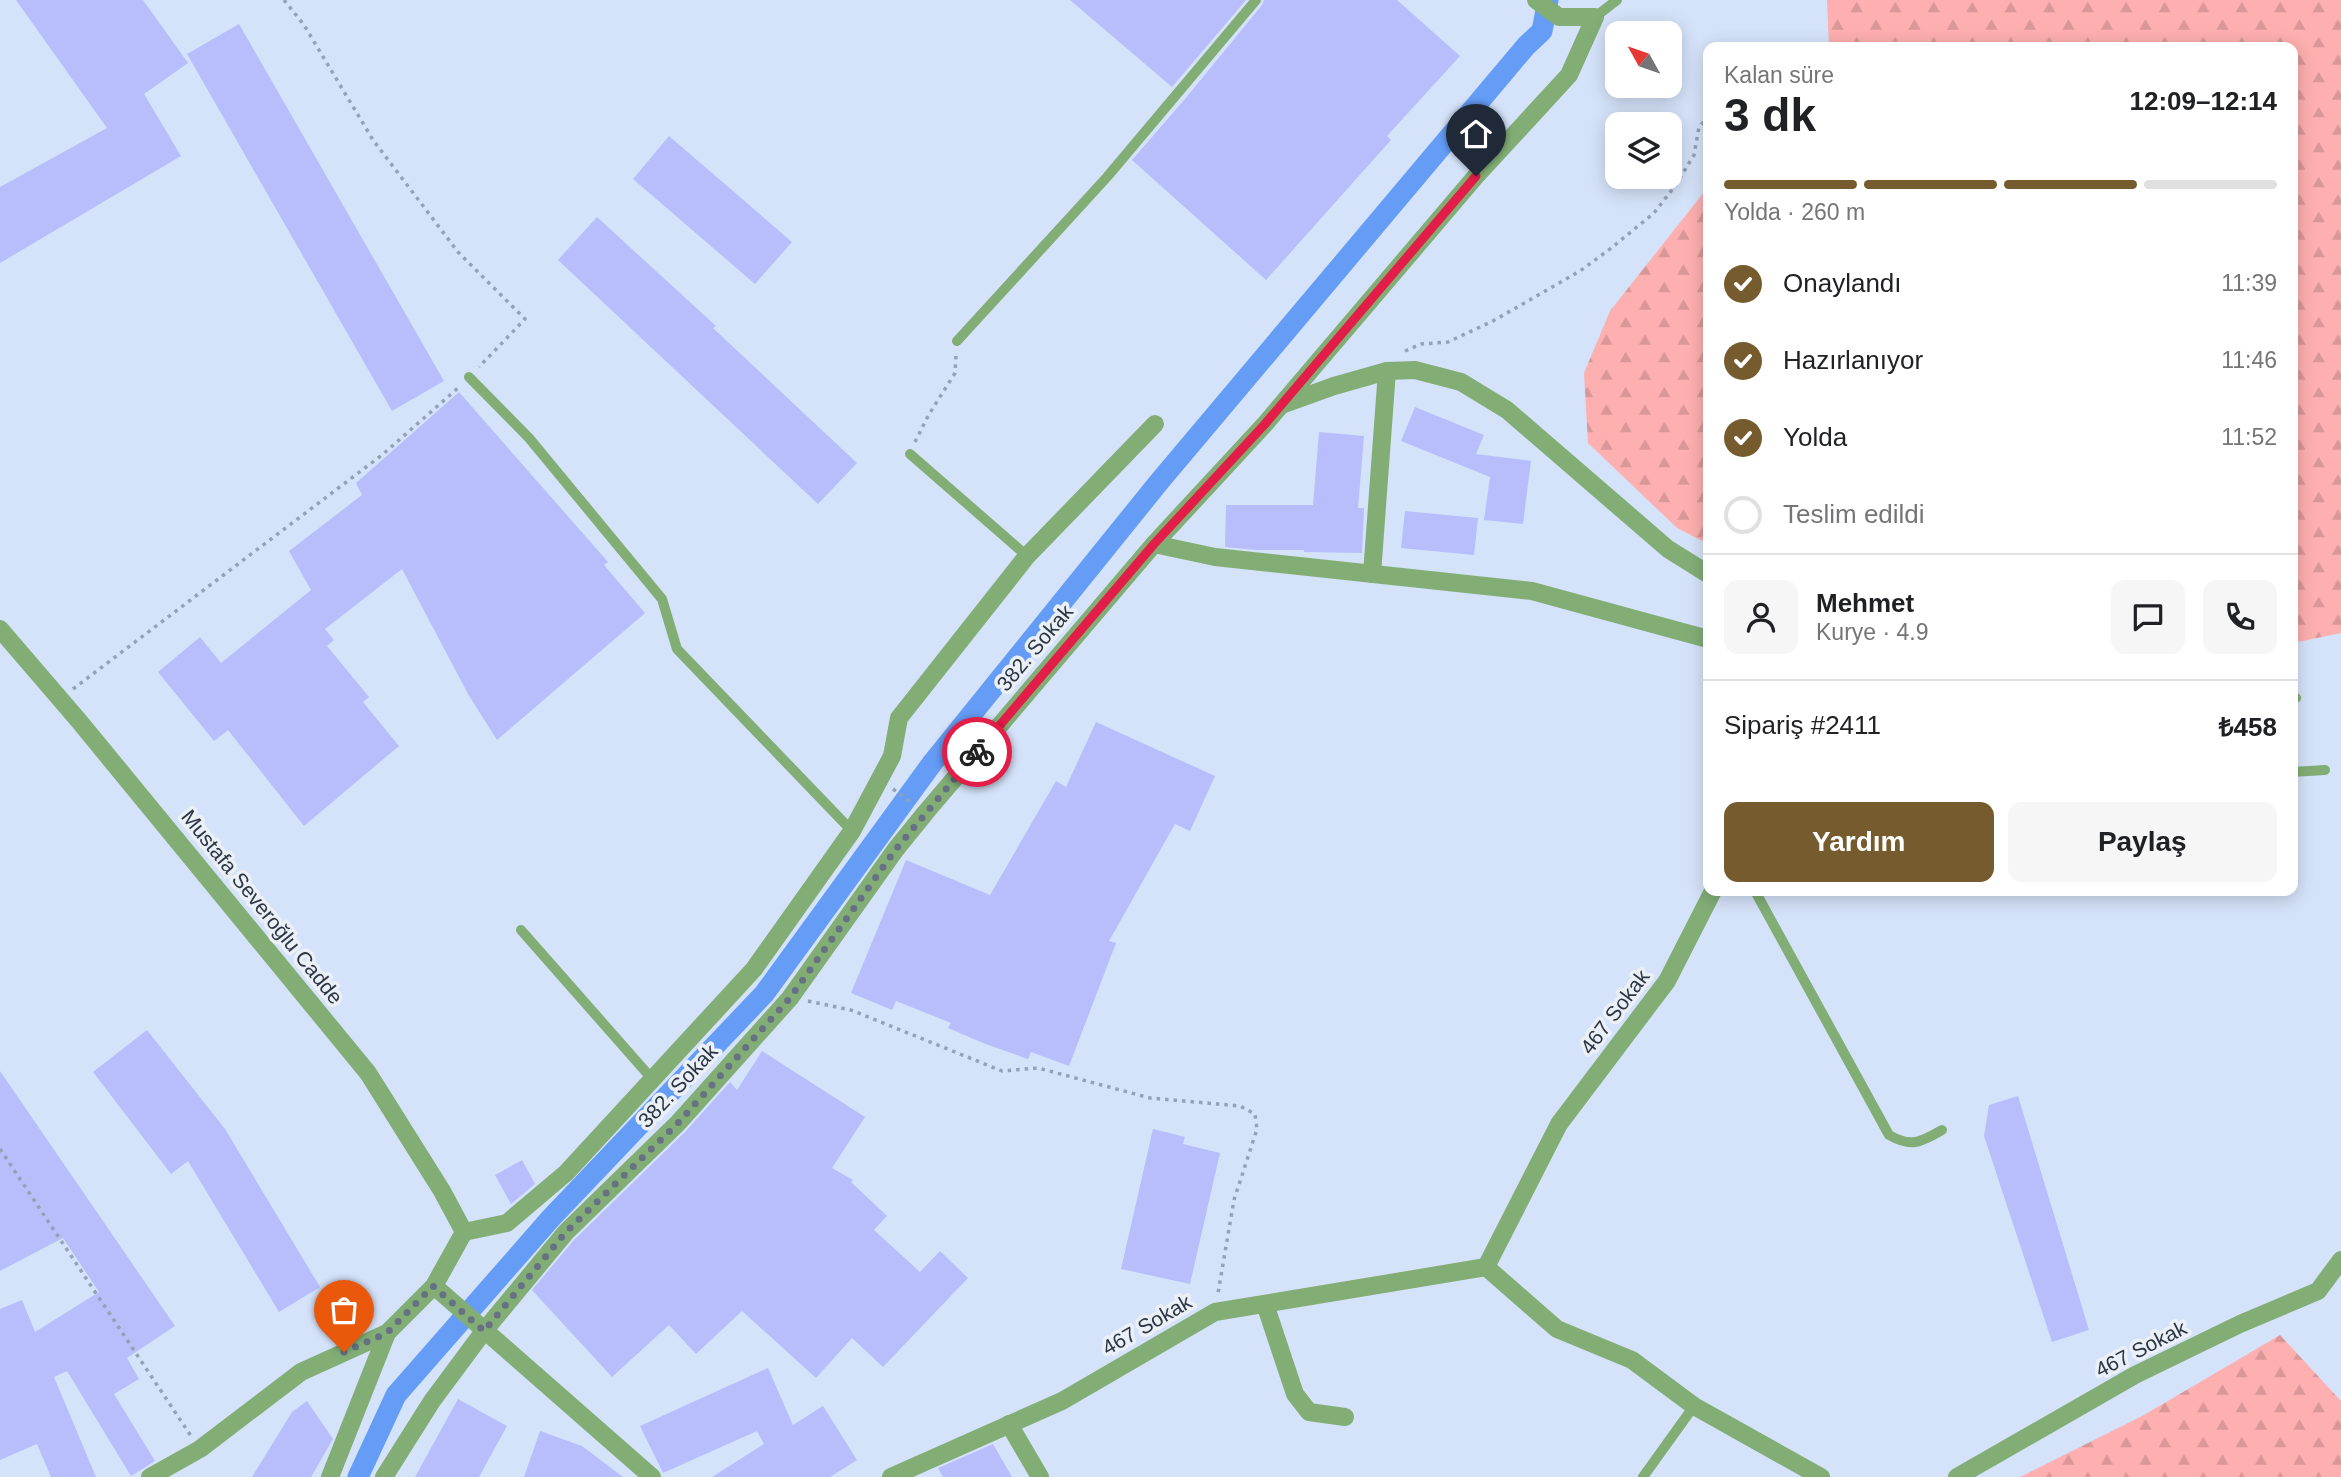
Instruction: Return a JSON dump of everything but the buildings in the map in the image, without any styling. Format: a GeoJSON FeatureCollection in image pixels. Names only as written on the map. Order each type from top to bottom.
{"type":"FeatureCollection","features":[{"type":"Feature","properties":{"kind":"street"},"geometry":{"type":"LineString","coordinates":[[1536,0],[1559,17],[1595,18]]}},
{"type":"Feature","properties":{"kind":"street","name":"382. Sokak"},"geometry":{"type":"LineString","coordinates":[[384,1477],[432,1401],[484,1331],[566,1232],[678,1123],[790,998],[911,831],[1154,544],[1281,405],[1476,176],[1569,75],[1595,18]]}},
{"type":"Feature","properties":{"kind":"street"},"geometry":{"type":"LineString","coordinates":[[1281,405],[1387,370],[1415,370],[1461,382],[1507,410],[1668,549],[1703,571]]}},
{"type":"Feature","properties":{"kind":"street"},"geometry":{"type":"LineString","coordinates":[[1372,574],[1387,370]]}},
{"type":"Feature","properties":{"kind":"street"},"geometry":{"type":"LineString","coordinates":[[150,1477],[200,1449],[301,1372],[387,1333],[433,1286],[464,1232],[508,1223],[566,1173],[754,970],[852,831],[892,757],[899,718],[1027,556],[1155,424]]}},
{"type":"Feature","properties":{"kind":"street"},"geometry":{"type":"LineString","coordinates":[[1154,544],[1215,557],[1532,591],[1703,638]]}},
{"type":"Feature","properties":{"kind":"street","name":"Mustafa Severoğlu Cadde"},"geometry":{"type":"LineString","coordinates":[[0,629],[60,698],[368,1073],[442,1191],[464,1232]]}},
{"type":"Feature","properties":{"kind":"street","name":"467 Sokak"},"geometry":{"type":"LineString","coordinates":[[891,1477],[1062,1401],[1215,1312],[1486,1267],[1559,1124],[1667,981],[1710,896]]}},
{"type":"Feature","properties":{"kind":"street","name":"467 Sokak"},"geometry":{"type":"LineString","coordinates":[[1957,1477],[2135,1375],[2240,1324],[2318,1291],[2341,1260]]}},
{"type":"Feature","properties":{"kind":"street"},"geometry":{"type":"LineString","coordinates":[[1486,1267],[1557,1329],[1632,1360],[1694,1406],[1821,1477]]}},
{"type":"Feature","properties":{"kind":"street"},"geometry":{"type":"LineString","coordinates":[[433,1286],[652,1477]]}},
{"type":"Feature","properties":{"kind":"street"},"geometry":{"type":"LineString","coordinates":[[1265,1304],[1295,1394],[1309,1412],[1345,1417]]}},
{"type":"Feature","properties":{"kind":"street"},"geometry":{"type":"LineString","coordinates":[[330,1477],[387,1333]]}},
{"type":"Feature","properties":{"kind":"street"},"geometry":{"type":"LineString","coordinates":[[1009,1424],[1040,1477]]}},
{"type":"Feature","properties":{"kind":"lane"},"geometry":{"type":"LineString","coordinates":[[957,341],[1107,177],[1256,0]]}},
{"type":"Feature","properties":{"kind":"lane"},"geometry":{"type":"LineString","coordinates":[[1595,18],[1617,0]]}},
{"type":"Feature","properties":{"kind":"lane"},"geometry":{"type":"LineString","coordinates":[[469,377],[529,438],[662,599],[677,649],[852,831]]}},
{"type":"Feature","properties":{"kind":"lane"},"geometry":{"type":"LineString","coordinates":[[909,454],[1027,556]]}},
{"type":"Feature","properties":{"kind":"lane"},"geometry":{"type":"LineString","coordinates":[[2298,772],[2326,770]]}},
{"type":"Feature","properties":{"kind":"lane"},"geometry":{"type":"LineString","coordinates":[[1758,896],[1889,1135],[1903,1143],[1921,1142],[1942,1130]]}},
{"type":"Feature","properties":{"kind":"lane"},"geometry":{"type":"LineString","coordinates":[[521,930],[653,1080]]}},
{"type":"Feature","properties":{"kind":"lane"},"geometry":{"type":"LineString","coordinates":[[1643,1477],[1694,1406]]}},
{"type":"Feature","properties":{"kind":"path"},"geometry":{"type":"LineString","coordinates":[[60,698],[382,455],[469,377],[525,320],[458,252],[373,140],[303,25],[284,0]]}},
{"type":"Feature","properties":{"kind":"path"},"geometry":{"type":"LineString","coordinates":[[1387,370],[1403,352],[1421,344],[1448,342],[1493,321],[1580,271],[1610,249],[1654,213],[1675,186],[1694,155],[1699,127],[1703,123]]}},
{"type":"Feature","properties":{"kind":"path"},"geometry":{"type":"LineString","coordinates":[[909,454],[928,416],[955,373],[957,341]]}},
{"type":"Feature","properties":{"kind":"path"},"geometry":{"type":"LineString","coordinates":[[892,788],[921,808]]}},
{"type":"Feature","properties":{"kind":"path"},"geometry":{"type":"LineString","coordinates":[[790,998],[851,1010],[1002,1071],[1038,1068],[1150,1098],[1240,1106],[1255,1114],[1257,1129],[1234,1200],[1215,1312]]}},
{"type":"Feature","properties":{"kind":"path"},"geometry":{"type":"LineString","coordinates":[[0,1149],[200,1449]]}},
{"type":"Feature","properties":{"kind":"green space"},"geometry":{"type":"Polygon","coordinates":[[[1827,0],[2341,0],[2341,633],[2298,642],[2298,42],[1829,42],[1827,0]]]}},
{"type":"Feature","properties":{"kind":"green space"},"geometry":{"type":"Polygon","coordinates":[[[1703,193],[1703,541],[1677,528],[1588,443],[1584,373],[1610,311],[1703,193]]]}},
{"type":"Feature","properties":{"kind":"green space"},"geometry":{"type":"Polygon","coordinates":[[[2280,1335],[2341,1401],[2341,1477],[2020,1477],[2144,1415],[2280,1335]]]}},
{"type":"Feature","properties":{"kind":"waterway"},"geometry":{"type":"LineString","coordinates":[[358,1477],[396,1395],[551,1218],[764,994],[933,762],[1159,482],[1526,46],[1542,31],[1548,0]]}},
{"type":"Feature","properties":{"kind":"way so far"},"geometry":{"type":"LineString","coordinates":[[344,1352],[387,1333],[433,1286],[484,1331],[566,1232],[678,1123],[790,998],[896,849],[977,752]]}},
{"type":"Feature","properties":{"kind":"route"},"geometry":{"type":"LineString","coordinates":[[977,752],[1154,544],[1265,424],[1476,176]]}}]}
